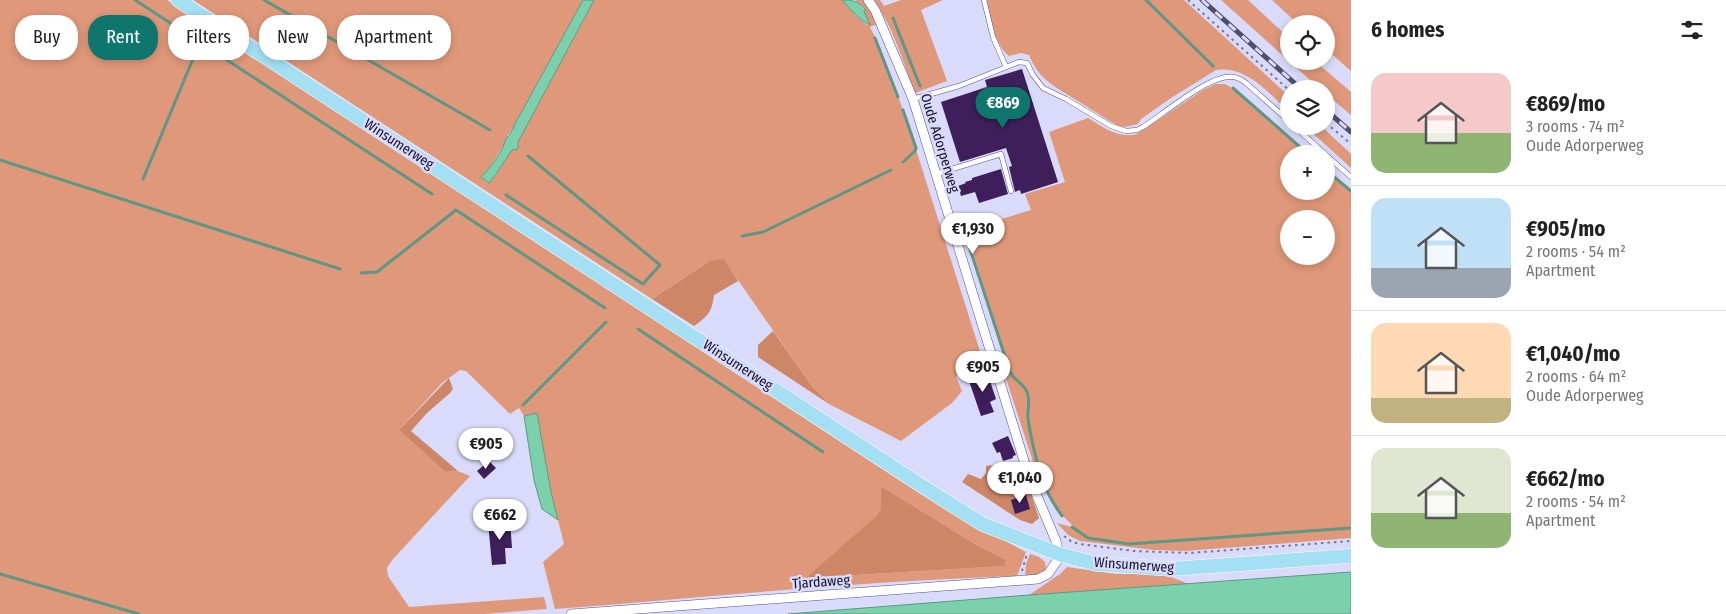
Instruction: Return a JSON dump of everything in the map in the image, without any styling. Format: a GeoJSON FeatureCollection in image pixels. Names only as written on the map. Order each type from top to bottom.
{"type":"FeatureCollection","features":[{"type":"Feature","properties":{"kind":"main road","name":"Winsumerweg"},"geometry":{"type":"LineString","coordinates":[[178,0],[982,524],[1059,554],[1096,564],[1171,569],[1351,556]]}},
{"type":"Feature","properties":{"kind":"street","name":"Oude Adorperweg"},"geometry":{"type":"LineString","coordinates":[[868,0],[875,10],[913,99],[1029,477],[1056,541],[1059,554]]}},
{"type":"Feature","properties":{"kind":"street","name":"Tjardaweg"},"geometry":{"type":"LineString","coordinates":[[571,614],[1038,580],[1052,570],[1059,554]]}},
{"type":"Feature","properties":{"kind":"lane"},"geometry":{"type":"LineString","coordinates":[[984,0],[993,37],[1006,67]]}},
{"type":"Feature","properties":{"kind":"lane"},"geometry":{"type":"LineString","coordinates":[[913,99],[959,86],[1019,62],[1027,63],[1043,88],[1066,98],[1110,126],[1126,131],[1143,127],[1207,84],[1227,77],[1240,79],[1246,83],[1280,113]]}},
{"type":"Feature","properties":{"kind":"lane"},"geometry":{"type":"LineString","coordinates":[[1304,135],[1316,145]]}},
{"type":"Feature","properties":{"kind":"lane"},"geometry":{"type":"LineString","coordinates":[[935,174],[1001,154],[1011,191]]}},
{"type":"Feature","properties":{"kind":"lane"},"geometry":{"type":"LineString","coordinates":[[1335,163],[1351,178]]}},
{"type":"Feature","properties":{"kind":"path"},"geometry":{"type":"LineString","coordinates":[[1188,0],[1280,82]]}},
{"type":"Feature","properties":{"kind":"path"},"geometry":{"type":"LineString","coordinates":[[1335,131],[1351,144]]}},
{"type":"Feature","properties":{"kind":"path"},"geometry":{"type":"LineString","coordinates":[[1049,525],[1057,528],[1064,537],[1072,542],[1156,553],[1189,553],[1351,541]]}},
{"type":"Feature","properties":{"kind":"shaded area"},"geometry":{"type":"Polygon","coordinates":[[[0,0],[167,0],[190,15],[168,15],[168,60],[249,60],[249,54],[940,506],[1026,552],[1017,576],[844,585],[555,609],[543,562],[564,544],[551,492],[537,413],[524,416],[519,408],[510,414],[466,371],[460,370],[442,383],[399,430],[445,472],[458,471],[470,476],[393,559],[387,568],[388,576],[409,607],[544,597],[547,609],[484,614],[0,614],[0,0]],[[881,486],[881,509],[876,516],[807,578],[1003,566],[1006,560],[975,544],[881,486]]]}},
{"type":"Feature","properties":{"kind":"shaded area"},"geometry":{"type":"Polygon","coordinates":[[[193,0],[583,0],[505,143],[490,167],[481,177],[488,183],[512,150],[518,149],[518,142],[594,0],[842,0],[867,25],[870,24],[865,15],[864,7],[855,0],[864,0],[878,24],[870,27],[880,47],[906,118],[984,364],[959,373],[956,377],[962,391],[952,403],[901,441],[829,404],[811,385],[724,260],[710,261],[652,299],[285,60],[327,60],[327,15],[259,15],[259,43],[249,36],[249,15],[216,15],[193,0]]]}},
{"type":"Feature","properties":{"kind":"shaded area"},"geometry":{"type":"Polygon","coordinates":[[[583,0],[594,0],[518,142],[518,149],[512,150],[489,183],[481,177],[499,154],[506,138],[509,136],[583,0]]]}},
{"type":"Feature","properties":{"kind":"shaded area"},"geometry":{"type":"Polygon","coordinates":[[[842,0],[853,1],[861,5],[866,10],[864,11],[870,25],[851,11],[842,0]]]}},
{"type":"Feature","properties":{"kind":"shaded area"},"geometry":{"type":"Polygon","coordinates":[[[874,0],[880,0],[884,6],[901,0],[943,0],[921,10],[947,81],[915,93],[892,33],[874,0]]]}},
{"type":"Feature","properties":{"kind":"shaded area"},"geometry":{"type":"Polygon","coordinates":[[[986,0],[1184,0],[1280,88],[1280,103],[1247,76],[1227,70],[1216,70],[1171,98],[1141,119],[1138,124],[1125,127],[1118,126],[1050,83],[1036,69],[1029,55],[1021,53],[1009,56],[996,38],[986,0]]]}},
{"type":"Feature","properties":{"kind":"shaded area"},"geometry":{"type":"Polygon","coordinates":[[[1221,0],[1248,0],[1280,30],[1280,53],[1221,0]]]}},
{"type":"Feature","properties":{"kind":"shaded area"},"geometry":{"type":"Polygon","coordinates":[[[1272,0],[1351,0],[1351,71],[1335,57],[1335,15],[1288,15],[1272,0]]]}},
{"type":"Feature","properties":{"kind":"shaded area"},"geometry":{"type":"Polygon","coordinates":[[[1299,70],[1325,70],[1351,92],[1351,115],[1335,102],[1335,80],[1310,80],[1299,70]]]}},
{"type":"Feature","properties":{"kind":"shaded area"},"geometry":{"type":"Polygon","coordinates":[[[1216,84],[1225,84],[1280,130],[1280,135],[1286,135],[1298,145],[1280,145],[1280,200],[1335,200],[1335,178],[1351,191],[1351,538],[1186,551],[1154,550],[1080,541],[1068,535],[1057,523],[1075,528],[1059,512],[1050,495],[1042,470],[1035,468],[1003,369],[1004,354],[966,230],[1031,210],[1025,194],[1065,182],[1049,132],[1088,118],[1117,134],[1137,134],[1203,90],[1216,84]]]}},
{"type":"Feature","properties":{"kind":"shaded area"},"geometry":{"type":"Polygon","coordinates":[[[1315,135],[1331,135],[1351,154],[1351,168],[1335,153],[1335,145],[1326,145],[1315,135]]]}},
{"type":"Feature","properties":{"kind":"shaded area"},"geometry":{"type":"Polygon","coordinates":[[[724,259],[738,281],[714,295],[712,306],[708,313],[694,326],[652,299],[710,261],[724,259]]]}},
{"type":"Feature","properties":{"kind":"shaded area"},"geometry":{"type":"Polygon","coordinates":[[[773,331],[811,385],[829,404],[758,357],[758,345],[773,331]]]}},
{"type":"Feature","properties":{"kind":"shaded area"},"geometry":{"type":"Polygon","coordinates":[[[449,378],[453,389],[411,431],[458,471],[445,472],[399,430],[449,378]]]}},
{"type":"Feature","properties":{"kind":"shaded area"},"geometry":{"type":"Polygon","coordinates":[[[537,413],[558,520],[542,509],[534,480],[524,416],[537,413]]]}},
{"type":"Feature","properties":{"kind":"shaded area"},"geometry":{"type":"Polygon","coordinates":[[[995,465],[1008,472],[1023,471],[1039,518],[1032,524],[1020,520],[962,482],[968,474],[981,479],[986,473],[986,466],[995,465]]]}},
{"type":"Feature","properties":{"kind":"shaded area"},"geometry":{"type":"Polygon","coordinates":[[[881,486],[975,544],[1006,560],[1004,566],[806,578],[876,516],[881,509],[881,486]]]}},
{"type":"Feature","properties":{"kind":"shaded area"},"geometry":{"type":"Polygon","coordinates":[[[1030,554],[1039,557],[1045,562],[1046,569],[1039,575],[1025,577],[1026,564],[1030,554]]]}},
{"type":"Feature","properties":{"kind":"shaded area"},"geometry":{"type":"Polygon","coordinates":[[[1067,567],[1117,574],[1163,574],[1189,584],[1029,595],[1067,567]]]}},
{"type":"Feature","properties":{"kind":"shaded area"},"geometry":{"type":"Polygon","coordinates":[[[1351,572],[1351,614],[788,614],[1029,595],[1351,572]]]}},
{"type":"Feature","properties":{"kind":"building"},"geometry":{"type":"Polygon","coordinates":[[[1022,69],[1058,182],[1021,194],[1020,190],[1015,192],[1009,167],[1012,166],[1006,148],[960,162],[941,102],[987,87],[985,80],[1022,69]]]}},
{"type":"Feature","properties":{"kind":"building"},"geometry":{"type":"Polygon","coordinates":[[[1001,169],[1008,194],[979,203],[975,192],[961,196],[958,186],[972,180],[972,178],[1001,169]]]}},
{"type":"Feature","properties":{"kind":"building"},"geometry":{"type":"Polygon","coordinates":[[[987,372],[996,399],[990,402],[994,412],[981,416],[968,378],[987,372]]]}},
{"type":"Feature","properties":{"kind":"building"},"geometry":{"type":"Polygon","coordinates":[[[1008,436],[1016,455],[1003,461],[1000,452],[997,453],[992,443],[1008,436]]]}},
{"type":"Feature","properties":{"kind":"building"},"geometry":{"type":"Polygon","coordinates":[[[489,461],[496,468],[484,479],[477,471],[489,461]]]}},
{"type":"Feature","properties":{"kind":"building"},"geometry":{"type":"Polygon","coordinates":[[[1026,495],[1030,509],[1015,514],[1011,500],[1026,495]]]}},
{"type":"Feature","properties":{"kind":"building"},"geometry":{"type":"Polygon","coordinates":[[[510,520],[512,548],[505,548],[506,564],[492,565],[488,522],[510,520]]]}},
{"type":"Feature","properties":{"kind":"waterway"},"geometry":{"type":"LineString","coordinates":[[135,0],[432,194]]}},
{"type":"Feature","properties":{"kind":"waterway"},"geometry":{"type":"LineString","coordinates":[[264,0],[490,130]]}},
{"type":"Feature","properties":{"kind":"waterway"},"geometry":{"type":"LineString","coordinates":[[1146,0],[1213,66]]}},
{"type":"Feature","properties":{"kind":"waterway"},"geometry":{"type":"LineString","coordinates":[[893,18],[920,86]]}},
{"type":"Feature","properties":{"kind":"waterway"},"geometry":{"type":"LineString","coordinates":[[875,38],[898,97]]}},
{"type":"Feature","properties":{"kind":"waterway"},"geometry":{"type":"LineString","coordinates":[[143,179],[193,60]]}},
{"type":"Feature","properties":{"kind":"waterway"},"geometry":{"type":"LineString","coordinates":[[1233,88],[1298,145]]}},
{"type":"Feature","properties":{"kind":"waterway"},"geometry":{"type":"LineString","coordinates":[[925,102],[942,154]]}},
{"type":"Feature","properties":{"kind":"waterway"},"geometry":{"type":"LineString","coordinates":[[903,110],[916,148],[903,162]]}},
{"type":"Feature","properties":{"kind":"waterway"},"geometry":{"type":"LineString","coordinates":[[506,195],[643,284],[660,265],[528,156]]}},
{"type":"Feature","properties":{"kind":"waterway"},"geometry":{"type":"LineString","coordinates":[[0,160],[340,269]]}},
{"type":"Feature","properties":{"kind":"waterway"},"geometry":{"type":"LineString","coordinates":[[742,236],[763,232],[891,170]]}},
{"type":"Feature","properties":{"kind":"waterway"},"geometry":{"type":"LineString","coordinates":[[1335,178],[1351,191]]}},
{"type":"Feature","properties":{"kind":"waterway"},"geometry":{"type":"LineString","coordinates":[[361,273],[377,272],[456,210],[605,308]]}},
{"type":"Feature","properties":{"kind":"waterway"},"geometry":{"type":"LineString","coordinates":[[969,246],[1010,372],[1027,392],[1029,402],[1028,418],[1039,468],[1048,493],[1062,516]]}},
{"type":"Feature","properties":{"kind":"waterway"},"geometry":{"type":"LineString","coordinates":[[523,405],[606,322]]}},
{"type":"Feature","properties":{"kind":"waterway"},"geometry":{"type":"LineString","coordinates":[[638,329],[823,452]]}},
{"type":"Feature","properties":{"kind":"waterway"},"geometry":{"type":"LineString","coordinates":[[1072,527],[1088,538],[1129,544],[1351,528]]}},
{"type":"Feature","properties":{"kind":"waterway"},"geometry":{"type":"LineString","coordinates":[[0,574],[139,614]]}},
{"type":"Feature","properties":{"kind":"railway"},"geometry":{"type":"LineString","coordinates":[[1202,0],[1291,80]]}},
{"type":"Feature","properties":{"kind":"railway"},"geometry":{"type":"LineString","coordinates":[[1335,118],[1351,132]]}}]}
